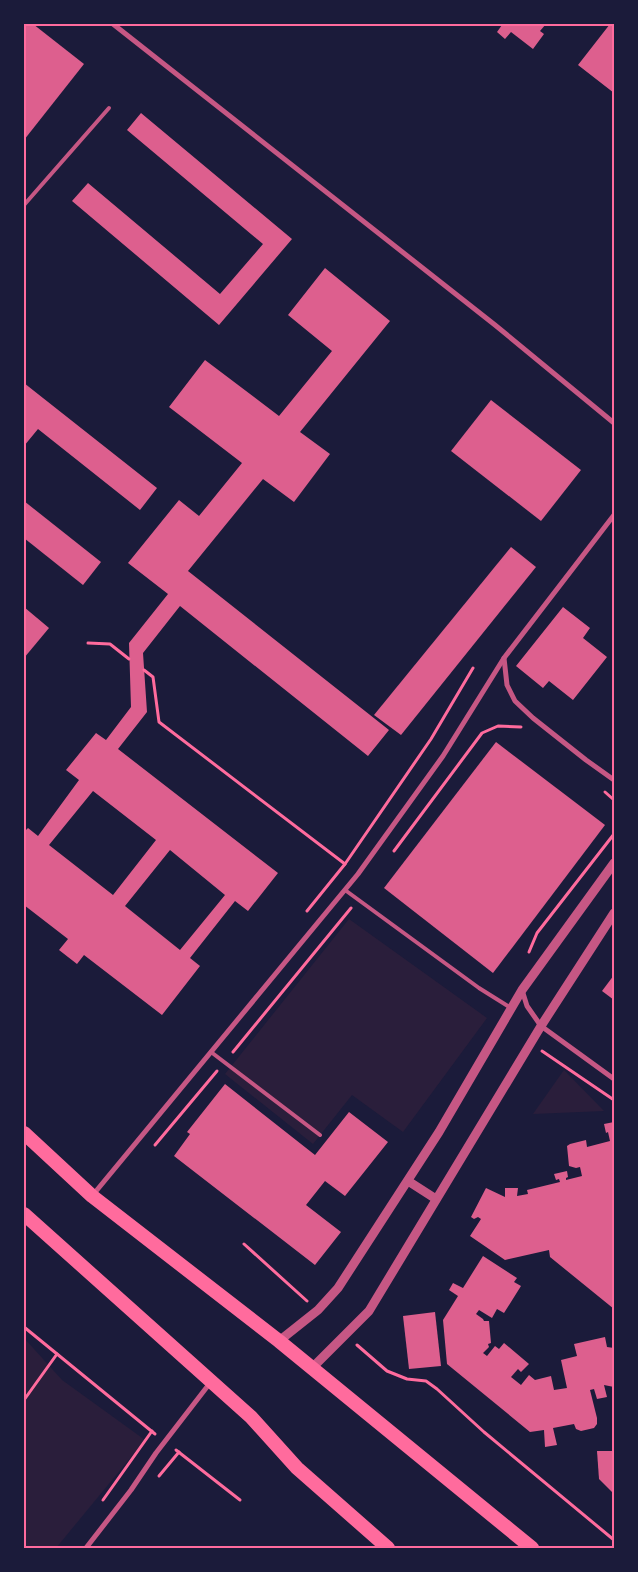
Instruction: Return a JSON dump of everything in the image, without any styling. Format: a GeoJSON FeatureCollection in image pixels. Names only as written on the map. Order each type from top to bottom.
{"type":"FeatureCollection","features":[{"type":"Feature","properties":{"kind":"highway"},"geometry":{"type":"LineString","coordinates":[[24,1133],[92,1196],[279,1341],[532,1548]]}},
{"type":"Feature","properties":{"kind":"highway"},"geometry":{"type":"LineString","coordinates":[[24,1214],[251,1417],[297,1468],[388,1548]]}},
{"type":"Feature","properties":{"kind":"street"},"geometry":{"type":"LineString","coordinates":[[113,24],[495,325],[614,423]]}},
{"type":"Feature","properties":{"kind":"street"},"geometry":{"type":"LineString","coordinates":[[92,1196],[358,874],[444,756],[504,658],[614,515]]}},
{"type":"Feature","properties":{"kind":"street"},"geometry":{"type":"LineString","coordinates":[[504,658],[507,685],[516,701],[533,718],[614,780]]}},
{"type":"Feature","properties":{"kind":"street"},"geometry":{"type":"LineString","coordinates":[[279,1341],[318,1310],[338,1288],[439,1132],[522,990],[614,863]]}},
{"type":"Feature","properties":{"kind":"street"},"geometry":{"type":"LineString","coordinates":[[312,1368],[369,1311],[540,1026],[614,913]]}},
{"type":"Feature","properties":{"kind":"street"},"geometry":{"type":"LineString","coordinates":[[522,990],[527,1006],[540,1026],[614,1079]]}},
{"type":"Feature","properties":{"kind":"street"},"geometry":{"type":"LineString","coordinates":[[408,1181],[436,1199]]}},
{"type":"Feature","properties":{"kind":"street"},"geometry":{"type":"LineString","coordinates":[[86,1548],[131,1490],[165,1441],[211,1383]]}},
{"type":"Feature","properties":{"kind":"lane"},"geometry":{"type":"LineString","coordinates":[[24,205],[109,108]]}},
{"type":"Feature","properties":{"kind":"lane"},"geometry":{"type":"LineString","coordinates":[[345,890],[479,988],[511,1008]]}},
{"type":"Feature","properties":{"kind":"lane"},"geometry":{"type":"LineString","coordinates":[[211,1052],[320,1135]]}},
{"type":"Feature","properties":{"kind":"path"},"geometry":{"type":"LineString","coordinates":[[88,643],[110,644],[129,658]]}},
{"type":"Feature","properties":{"kind":"path"},"geometry":{"type":"LineString","coordinates":[[301,918],[345,864],[431,739],[473,668]]}},
{"type":"Feature","properties":{"kind":"path"},"geometry":{"type":"LineString","coordinates":[[144,670],[154,676],[159,722],[358,874]]}},
{"type":"Feature","properties":{"kind":"path"},"geometry":{"type":"LineString","coordinates":[[537,1048],[614,1100]]}},
{"type":"Feature","properties":{"kind":"path"},"geometry":{"type":"LineString","coordinates":[[244,1244],[318,1310]]}},
{"type":"Feature","properties":{"kind":"path"},"geometry":{"type":"LineString","coordinates":[[24,1326],[240,1500]]}},
{"type":"Feature","properties":{"kind":"path"},"geometry":{"type":"LineString","coordinates":[[346,1334],[387,1371],[426,1382],[437,1389],[484,1432],[614,1540]]}},
{"type":"Feature","properties":{"kind":"path"},"geometry":{"type":"LineString","coordinates":[[24,1400],[57,1354]]}},
{"type":"Feature","properties":{"kind":"path"},"geometry":{"type":"LineString","coordinates":[[102,1502],[152,1431]]}},
{"type":"Feature","properties":{"kind":"shaded area"},"geometry":{"type":"Polygon","coordinates":[[[349,919],[487,1018],[403,1132],[352,1095],[313,1144],[225,1074],[349,919]]]}},
{"type":"Feature","properties":{"kind":"shaded area"},"geometry":{"type":"Polygon","coordinates":[[[564,1070],[604,1111],[533,1114],[564,1070]]]}},
{"type":"Feature","properties":{"kind":"shaded area"},"geometry":{"type":"Polygon","coordinates":[[[24,1338],[62,1380],[145,1440],[56,1548],[24,1548],[24,1338]]]}},
{"type":"Feature","properties":{"kind":"building"},"geometry":{"type":"Polygon","coordinates":[[[24,24],[33,24],[84,64],[24,140],[24,24]]]}},
{"type":"Feature","properties":{"kind":"building"},"geometry":{"type":"Polygon","coordinates":[[[500,24],[546,24],[540,31],[544,34],[533,49],[511,32],[505,39],[497,32],[502,25],[500,24]]]}},
{"type":"Feature","properties":{"kind":"building"},"geometry":{"type":"Polygon","coordinates":[[[610,24],[614,24],[614,93],[578,65],[610,24]]]}},
{"type":"Feature","properties":{"kind":"building"},"geometry":{"type":"Polygon","coordinates":[[[141,113],[292,239],[219,325],[72,201],[88,183],[220,294],[263,244],[127,130],[141,113]]]}},
{"type":"Feature","properties":{"kind":"building"},"geometry":{"type":"Polygon","coordinates":[[[325,268],[390,321],[300,432],[330,454],[294,502],[263,479],[188,571],[389,730],[368,756],[180,606],[143,653],[147,712],[118,749],[278,873],[248,911],[235,901],[190,958],[200,966],[162,1015],[84,955],[77,964],[59,950],[68,939],[24,905],[24,832],[28,828],[38,836],[79,780],[66,770],[96,733],[106,740],[131,707],[129,643],[168,594],[128,563],[179,500],[199,516],[242,463],[169,407],[205,360],[279,416],[332,351],[288,315],[325,268]],[[93,791],[49,845],[113,895],[156,840],[93,791]],[[170,850],[125,906],[180,950],[225,895],[170,850]]]}},
{"type":"Feature","properties":{"kind":"building"},"geometry":{"type":"Polygon","coordinates":[[[24,383],[157,488],[140,510],[38,429],[24,446],[24,383]]]}},
{"type":"Feature","properties":{"kind":"building"},"geometry":{"type":"Polygon","coordinates":[[[491,400],[581,470],[541,521],[451,451],[491,400]]]}},
{"type":"Feature","properties":{"kind":"building"},"geometry":{"type":"Polygon","coordinates":[[[24,501],[101,562],[83,585],[24,538],[24,501]]]}},
{"type":"Feature","properties":{"kind":"building"},"geometry":{"type":"Polygon","coordinates":[[[511,547],[536,567],[401,735],[374,715],[511,547]]]}},
{"type":"Feature","properties":{"kind":"building"},"geometry":{"type":"Polygon","coordinates":[[[24,607],[49,628],[24,658],[24,607]]]}},
{"type":"Feature","properties":{"kind":"building"},"geometry":{"type":"Polygon","coordinates":[[[563,607],[590,628],[583,638],[607,657],[573,700],[549,681],[543,688],[516,666],[563,607]]]}},
{"type":"Feature","properties":{"kind":"building"},"geometry":{"type":"Polygon","coordinates":[[[496,742],[605,825],[493,973],[384,888],[496,742]]]}},
{"type":"Feature","properties":{"kind":"building"},"geometry":{"type":"Polygon","coordinates":[[[614,975],[614,1000],[602,991],[614,975]]]}},
{"type":"Feature","properties":{"kind":"building"},"geometry":{"type":"Polygon","coordinates":[[[225,1084],[315,1155],[349,1112],[388,1142],[345,1196],[325,1181],[306,1205],[341,1232],[315,1265],[174,1156],[190,1134],[187,1132],[225,1084]]]}},
{"type":"Feature","properties":{"kind":"building"},"geometry":{"type":"Polygon","coordinates":[[[614,1122],[614,1309],[550,1257],[549,1250],[505,1260],[470,1236],[481,1219],[471,1217],[486,1188],[505,1197],[505,1188],[518,1188],[517,1196],[528,1194],[527,1190],[560,1182],[559,1179],[556,1180],[554,1174],[567,1171],[568,1177],[566,1180],[582,1176],[580,1167],[569,1166],[567,1146],[586,1140],[587,1147],[610,1141],[604,1124],[614,1122]]]}},
{"type":"Feature","properties":{"kind":"building"},"geometry":{"type":"Polygon","coordinates":[[[483,1256],[517,1278],[514,1282],[521,1286],[504,1313],[497,1309],[492,1318],[479,1310],[476,1314],[484,1321],[489,1321],[491,1343],[488,1344],[489,1347],[483,1353],[487,1356],[495,1346],[499,1349],[504,1343],[529,1364],[521,1372],[518,1369],[511,1377],[521,1385],[529,1375],[535,1380],[551,1376],[554,1390],[567,1388],[561,1360],[577,1356],[574,1344],[605,1337],[607,1347],[614,1348],[614,1387],[604,1385],[607,1397],[597,1399],[594,1389],[590,1390],[597,1418],[597,1424],[594,1428],[581,1431],[576,1429],[574,1424],[553,1428],[557,1445],[545,1447],[544,1430],[530,1432],[447,1364],[443,1320],[458,1296],[449,1290],[453,1283],[463,1288],[483,1256]]]}},
{"type":"Feature","properties":{"kind":"building"},"geometry":{"type":"Polygon","coordinates":[[[435,1312],[441,1366],[409,1369],[403,1316],[435,1312]]]}},
{"type":"Feature","properties":{"kind":"building"},"geometry":{"type":"Polygon","coordinates":[[[597,1451],[614,1451],[614,1494],[599,1479],[597,1451]]]}}]}
